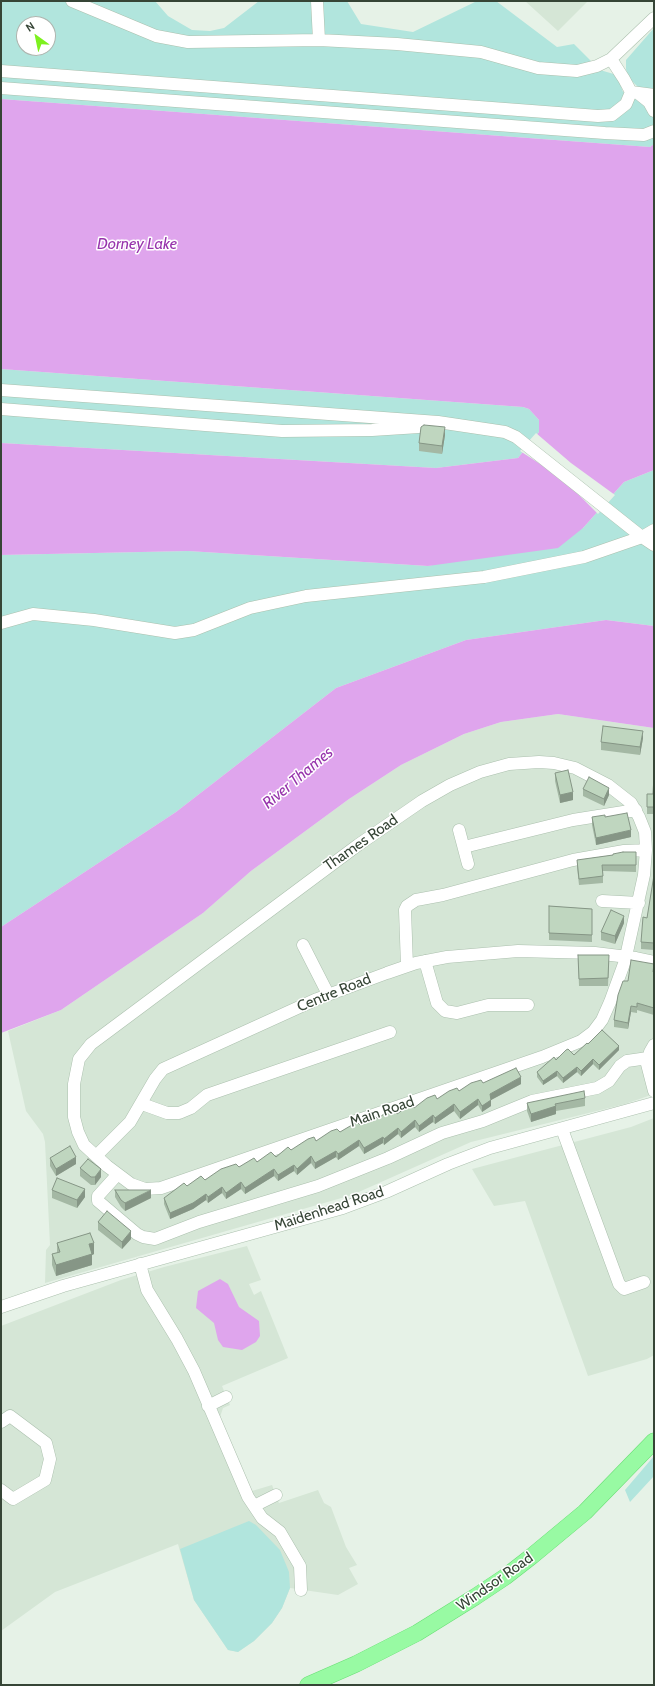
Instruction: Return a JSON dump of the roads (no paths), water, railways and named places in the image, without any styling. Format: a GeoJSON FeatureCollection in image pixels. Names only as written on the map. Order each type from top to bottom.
{"type":"FeatureCollection","features":[{"type":"Feature","properties":{"kind":"main road","name":"Windsor Road"},"geometry":{"type":"LineString","coordinates":[[308,1685],[356,1664],[417,1633],[499,1581],[585,1512],[654,1441]]}},
{"type":"Feature","properties":{"kind":"street"},"geometry":{"type":"LineString","coordinates":[[72,1],[156,36],[188,42],[320,40],[397,44],[481,52],[538,68],[577,72],[597,66],[611,59],[654,18]]}},
{"type":"Feature","properties":{"kind":"street"},"geometry":{"type":"LineString","coordinates":[[317,1],[320,40]]}},
{"type":"Feature","properties":{"kind":"street"},"geometry":{"type":"LineString","coordinates":[[611,59],[635,93],[649,102],[654,111]]}},
{"type":"Feature","properties":{"kind":"street"},"geometry":{"type":"LineString","coordinates":[[1,71],[598,116],[612,115],[626,104],[635,93]]}},
{"type":"Feature","properties":{"kind":"street"},"geometry":{"type":"LineString","coordinates":[[1,88],[605,133],[644,135],[653,130]]}},
{"type":"Feature","properties":{"kind":"street"},"geometry":{"type":"LineString","coordinates":[[635,93],[654,96]]}},
{"type":"Feature","properties":{"kind":"street"},"geometry":{"type":"LineString","coordinates":[[1,390],[457,425],[505,432],[516,437],[654,545]]}},
{"type":"Feature","properties":{"kind":"street"},"geometry":{"type":"LineString","coordinates":[[1,409],[282,431],[372,430],[457,425]]}},
{"type":"Feature","properties":{"kind":"street"},"geometry":{"type":"LineString","coordinates":[[1,623],[32,614],[94,620],[163,632],[179,633],[194,630],[250,608],[313,595],[498,575],[584,557],[642,537],[654,530]]}},
{"type":"Feature","properties":{"kind":"street","name":"Thames Road"},"geometry":{"type":"LineString","coordinates":[[96,1156],[81,1139],[74,1117],[75,1074],[79,1059],[86,1048],[358,844],[450,784],[480,772],[509,764],[539,762],[565,765],[586,773],[616,790],[636,810],[645,832],[646,850],[639,903],[626,956]]}},
{"type":"Feature","properties":{"kind":"street"},"geometry":{"type":"LineString","coordinates":[[464,847],[573,820],[636,810]]}},
{"type":"Feature","properties":{"kind":"street"},"geometry":{"type":"LineString","coordinates":[[459,830],[468,864]]}},
{"type":"Feature","properties":{"kind":"street"},"geometry":{"type":"LineString","coordinates":[[407,966],[405,910],[407,906],[416,900],[444,895],[573,860],[624,851],[646,850]]}},
{"type":"Feature","properties":{"kind":"street"},"geometry":{"type":"LineString","coordinates":[[602,901],[639,903]]}},
{"type":"Feature","properties":{"kind":"street"},"geometry":{"type":"LineString","coordinates":[[303,945],[328,994]]}},
{"type":"Feature","properties":{"kind":"street","name":"Centre Road"},"geometry":{"type":"LineString","coordinates":[[96,1156],[130,1122],[159,1073],[169,1066],[328,994],[407,966],[425,961],[472,954],[518,951],[563,951],[626,956],[654,962]]}},
{"type":"Feature","properties":{"kind":"street","name":"Main Road"},"geometry":{"type":"LineString","coordinates":[[96,1156],[131,1184],[145,1189],[171,1186],[570,1046],[588,1037],[598,1027],[614,994],[626,956]]}},
{"type":"Feature","properties":{"kind":"street"},"geometry":{"type":"LineString","coordinates":[[425,961],[437,1003],[445,1011],[456,1013],[488,1005],[528,1005]]}},
{"type":"Feature","properties":{"kind":"street"},"geometry":{"type":"LineString","coordinates":[[142,1104],[167,1113],[179,1113],[191,1108],[207,1095],[390,1032]]}},
{"type":"Feature","properties":{"kind":"street"},"geometry":{"type":"LineString","coordinates":[[654,1045],[648,1058],[648,1070],[654,1091]]}},
{"type":"Feature","properties":{"kind":"street"},"geometry":{"type":"LineString","coordinates":[[117,1174],[98,1196],[98,1201],[137,1234],[143,1237],[155,1239],[199,1222],[318,1186],[394,1156],[446,1131],[483,1121],[526,1103],[548,1097],[597,1088],[609,1081],[620,1066],[627,1061],[648,1058]]}},
{"type":"Feature","properties":{"kind":"street","name":"Maidenhead Road"},"geometry":{"type":"LineString","coordinates":[[1,1307],[37,1294],[140,1264],[343,1208],[386,1192],[468,1156],[654,1103]]}},
{"type":"Feature","properties":{"kind":"street"},"geometry":{"type":"LineString","coordinates":[[562,1129],[619,1284],[624,1289],[644,1282]]}},
{"type":"Feature","properties":{"kind":"street"},"geometry":{"type":"LineString","coordinates":[[140,1264],[147,1290],[187,1358],[248,1497],[262,1518],[280,1532],[293,1551],[300,1566],[301,1590]]}},
{"type":"Feature","properties":{"kind":"street"},"geometry":{"type":"LineString","coordinates":[[208,1406],[226,1397]]}},
{"type":"Feature","properties":{"kind":"street"},"geometry":{"type":"LineString","coordinates":[[1,1422],[10,1416],[46,1443],[50,1459],[45,1480],[13,1499],[1,1490]]}},
{"type":"Feature","properties":{"kind":"street"},"geometry":{"type":"LineString","coordinates":[[254,1506],[276,1495]]}},
{"type":"Feature","properties":{"kind":"water","name":"Dorney Lake"},"geometry":{"type":"Polygon","coordinates":[[[1,99],[650,147],[654,144],[654,470],[624,482],[583,528],[558,548],[428,566],[188,551],[1,555],[1,443],[436,468],[518,458],[539,432],[539,420],[529,409],[523,407],[1,369],[1,99]]]}},
{"type":"Feature","properties":{"kind":"water","name":"River Thames"},"geometry":{"type":"Polygon","coordinates":[[[606,620],[654,626],[654,728],[558,714],[501,722],[464,734],[401,765],[349,799],[251,871],[203,913],[61,1010],[1,1033],[1,927],[176,812],[336,688],[466,640],[606,620]]]}},
{"type":"Feature","properties":{"kind":"water"},"geometry":{"type":"Polygon","coordinates":[[[220,1279],[228,1284],[239,1307],[259,1321],[260,1336],[256,1342],[242,1350],[223,1347],[218,1340],[214,1323],[196,1308],[198,1291],[220,1279]]]}}]}
